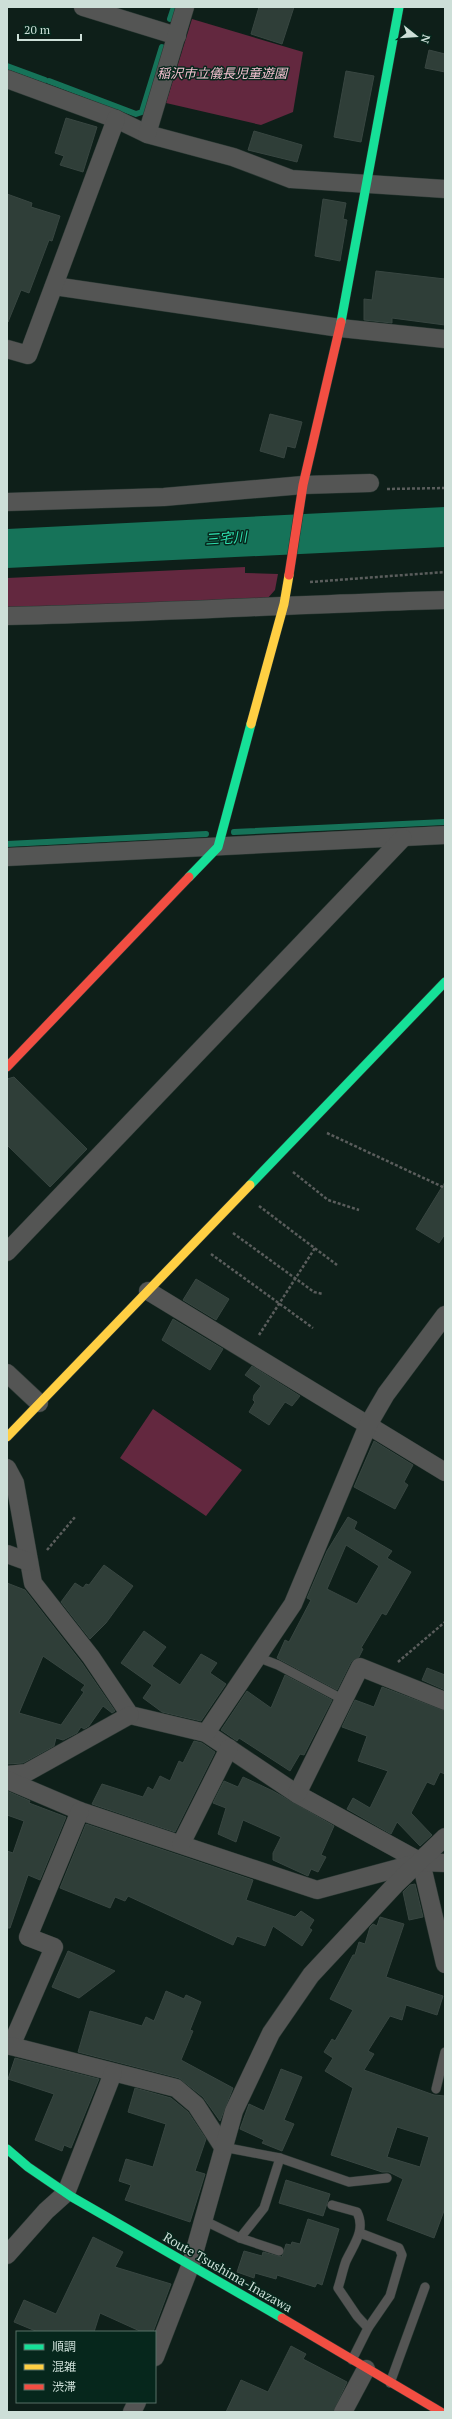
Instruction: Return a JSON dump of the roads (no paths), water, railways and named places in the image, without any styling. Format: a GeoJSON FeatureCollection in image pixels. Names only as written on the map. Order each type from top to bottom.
{"type":"FeatureCollection","features":[{"type":"Feature","properties":{"kind":"street"},"geometry":{"type":"LineString","coordinates":[[83,7],[177,36]]}},
{"type":"Feature","properties":{"kind":"street"},"geometry":{"type":"LineString","coordinates":[[147,134],[185,7]]}},
{"type":"Feature","properties":{"kind":"street"},"geometry":{"type":"LineString","coordinates":[[7,1067],[218,847],[284,604],[302,490],[340,328],[399,7]]}},
{"type":"Feature","properties":{"kind":"street"},"geometry":{"type":"LineString","coordinates":[[7,79],[116,119],[147,134],[233,157],[291,179],[445,189]]}},
{"type":"Feature","properties":{"kind":"street"},"geometry":{"type":"LineString","coordinates":[[7,349],[28,355],[116,119]]}},
{"type":"Feature","properties":{"kind":"street"},"geometry":{"type":"LineString","coordinates":[[54,286],[340,328],[445,339]]}},
{"type":"Feature","properties":{"kind":"street"},"geometry":{"type":"LineString","coordinates":[[7,502],[164,497],[302,490],[370,483]]}},
{"type":"Feature","properties":{"kind":"street"},"geometry":{"type":"LineString","coordinates":[[7,616],[114,614],[284,604],[445,600]]}},
{"type":"Feature","properties":{"kind":"street"},"geometry":{"type":"LineString","coordinates":[[7,857],[445,835]]}},
{"type":"Feature","properties":{"kind":"street"},"geometry":{"type":"LineString","coordinates":[[7,1252],[403,838]]}},
{"type":"Feature","properties":{"kind":"street"},"geometry":{"type":"LineString","coordinates":[[7,1437],[445,982]]}},
{"type":"Feature","properties":{"kind":"street"},"geometry":{"type":"LineString","coordinates":[[148,1291],[445,1472]]}},
{"type":"Feature","properties":{"kind":"street"},"geometry":{"type":"LineString","coordinates":[[206,1734],[293,1604],[368,1425],[386,1394],[445,1315]]}},
{"type":"Feature","properties":{"kind":"street"},"geometry":{"type":"LineString","coordinates":[[7,1373],[39,1403]]}},
{"type":"Feature","properties":{"kind":"street"},"geometry":{"type":"LineString","coordinates":[[7,1468],[15,1483],[32,1583],[91,1657],[130,1715],[206,1734],[297,1794],[421,1862],[445,1964]]}},
{"type":"Feature","properties":{"kind":"street"},"geometry":{"type":"LineString","coordinates":[[7,1554],[30,1566]]}},
{"type":"Feature","properties":{"kind":"street"},"geometry":{"type":"LineString","coordinates":[[297,1794],[360,1667],[445,1701]]}},
{"type":"Feature","properties":{"kind":"street"},"geometry":{"type":"LineString","coordinates":[[7,1775],[26,1773],[130,1715]]}},
{"type":"Feature","properties":{"kind":"street"},"geometry":{"type":"LineString","coordinates":[[181,1844],[229,1748]]}},
{"type":"Feature","properties":{"kind":"street"},"geometry":{"type":"LineString","coordinates":[[7,1780],[80,1811],[317,1890],[421,1862],[445,1863]]}},
{"type":"Feature","properties":{"kind":"street"},"geometry":{"type":"LineString","coordinates":[[80,1811],[28,1937],[54,1947],[9,2045],[113,2074],[176,2088],[196,2105],[223,2147]]}},
{"type":"Feature","properties":{"kind":"street"},"geometry":{"type":"LineString","coordinates":[[156,2354],[191,2264],[234,2111],[271,2033],[311,1975],[395,1885],[421,1862],[445,1837]]}},
{"type":"Feature","properties":{"kind":"street"},"geometry":{"type":"LineString","coordinates":[[7,2255],[46,2211],[66,2193],[113,2074]]}},
{"type":"Feature","properties":{"kind":"street","name":"Route Tsushima-Inazawa"},"geometry":{"type":"LineString","coordinates":[[7,2148],[24,2165],[66,2193],[191,2264],[441,2412]]}},
{"type":"Feature","properties":{"kind":"street"},"geometry":{"type":"LineString","coordinates":[[342,2412],[359,2364]]}},
{"type":"Feature","properties":{"kind":"street"},"geometry":{"type":"LineString","coordinates":[[132,2412],[136,2403]]}},
{"type":"Feature","properties":{"kind":"lane"},"geometry":{"type":"LineString","coordinates":[[257,1657],[278,1665],[344,1700]]}},
{"type":"Feature","properties":{"kind":"lane"},"geometry":{"type":"LineString","coordinates":[[436,2090],[445,2052]]}},
{"type":"Feature","properties":{"kind":"lane"},"geometry":{"type":"LineString","coordinates":[[223,2147],[280,2158],[349,2182],[387,2178]]}},
{"type":"Feature","properties":{"kind":"lane"},"geometry":{"type":"LineString","coordinates":[[240,2238],[264,2208],[280,2158]]}},
{"type":"Feature","properties":{"kind":"lane"},"geometry":{"type":"LineString","coordinates":[[332,2205],[357,2212],[361,2220],[360,2233],[346,2262],[338,2288],[357,2316],[368,2328]]}},
{"type":"Feature","properties":{"kind":"lane"},"geometry":{"type":"LineString","coordinates":[[203,2220],[240,2238],[279,2251]]}},
{"type":"Feature","properties":{"kind":"lane"},"geometry":{"type":"LineString","coordinates":[[359,2364],[368,2328],[390,2296],[402,2255],[399,2248],[360,2233]]}},
{"type":"Feature","properties":{"kind":"lane"},"geometry":{"type":"LineString","coordinates":[[390,2383],[425,2287]]}},
{"type":"Feature","properties":{"kind":"water","name":"三宅川"},"geometry":{"type":"Polygon","coordinates":[[[445,507],[445,547],[7,568],[7,529],[445,507]]]}},
{"type":"Feature","properties":{"kind":"waterway"},"geometry":{"type":"LineString","coordinates":[[170,19],[174,7]]}},
{"type":"Feature","properties":{"kind":"waterway"},"geometry":{"type":"LineString","coordinates":[[49,81],[136,114],[142,112],[162,47]]}},
{"type":"Feature","properties":{"kind":"waterway"},"geometry":{"type":"LineString","coordinates":[[7,66],[45,80]]}},
{"type":"Feature","properties":{"kind":"waterway"},"geometry":{"type":"LineString","coordinates":[[234,832],[445,822]]}},
{"type":"Feature","properties":{"kind":"waterway"},"geometry":{"type":"LineString","coordinates":[[7,844],[206,834]]}},
{"type":"Feature","properties":{"kind":"park label","name":"稲沢市立儀長児童遊園"},"geometry":{"type":"Point","coordinates":[222,73]}}]}
